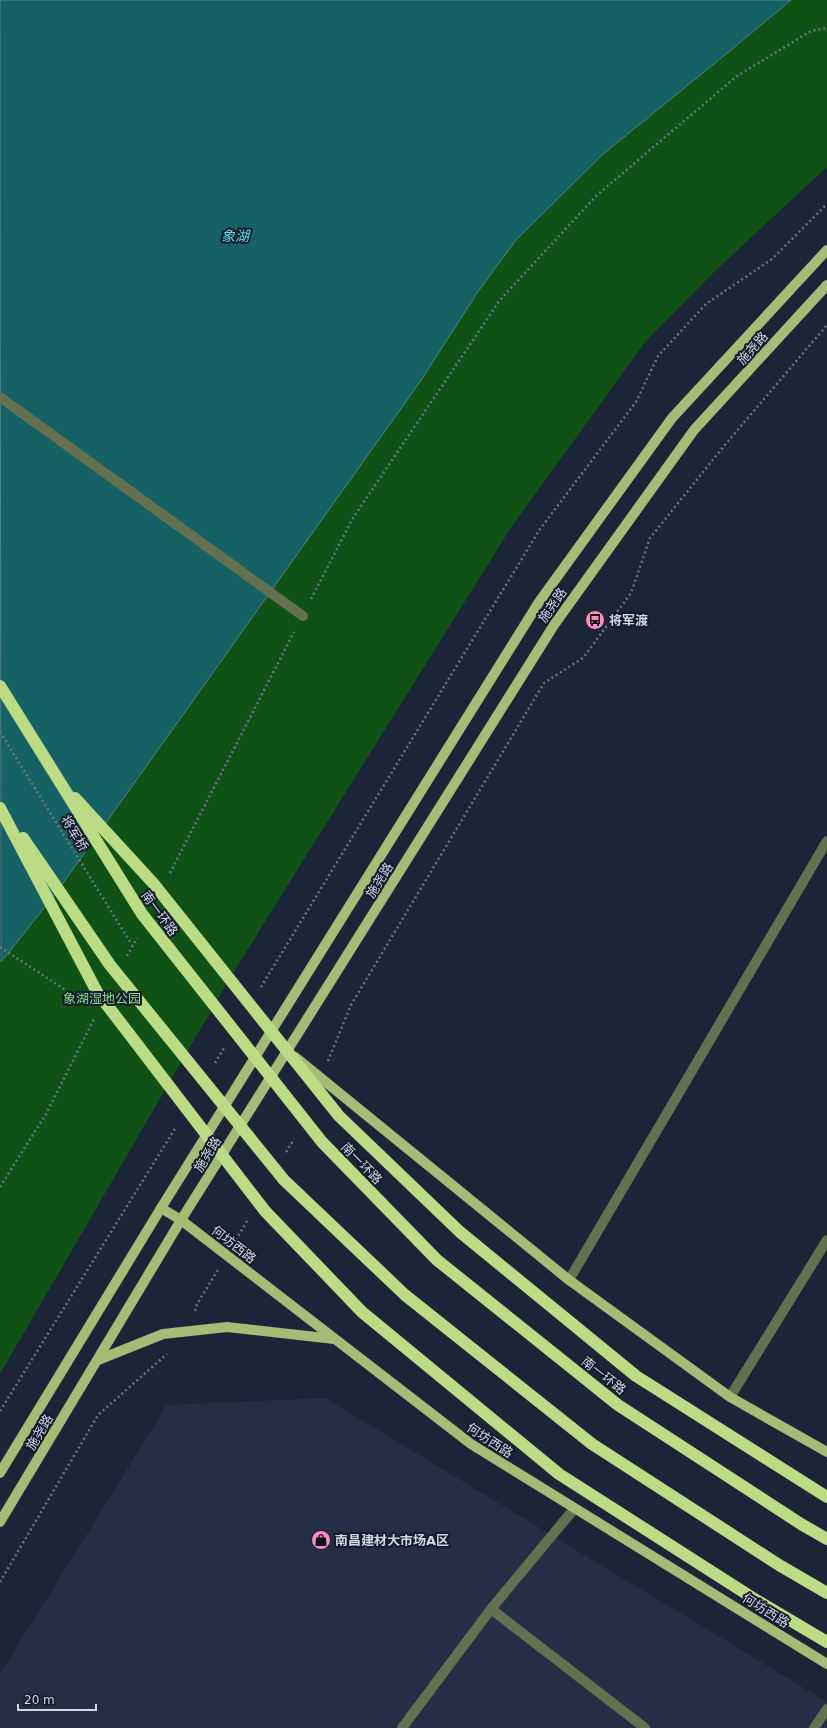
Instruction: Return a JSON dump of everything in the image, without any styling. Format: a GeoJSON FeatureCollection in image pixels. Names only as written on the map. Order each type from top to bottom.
{"type":"FeatureCollection","features":[{"type":"Feature","properties":{"kind":"highway","name":"南一环路"},"geometry":{"type":"LineString","coordinates":[[0,686],[54,776],[146,921],[322,1142],[437,1260],[618,1405],[801,1524],[827,1539]]}},
{"type":"Feature","properties":{"kind":"highway"},"geometry":{"type":"LineString","coordinates":[[54,776],[154,883],[339,1116],[460,1232],[636,1376],[827,1497]]}},
{"type":"Feature","properties":{"kind":"highway"},"geometry":{"type":"LineString","coordinates":[[0,804],[110,965],[284,1180],[405,1295],[592,1444],[779,1565],[827,1593]]}},
{"type":"Feature","properties":{"kind":"highway"},"geometry":{"type":"LineString","coordinates":[[0,808],[97,992],[265,1211],[362,1312],[559,1474],[756,1600],[827,1642]]}},
{"type":"Feature","properties":{"kind":"main road","name":"施尧路"},"geometry":{"type":"LineString","coordinates":[[0,1473],[161,1208],[539,602],[672,418],[827,250]]}},
{"type":"Feature","properties":{"kind":"main road","name":"施尧路"},"geometry":{"type":"LineString","coordinates":[[0,1522],[181,1220],[554,625],[694,430],[827,285]]}},
{"type":"Feature","properties":{"kind":"main road"},"geometry":{"type":"LineString","coordinates":[[269,1035],[569,1280],[730,1397],[827,1452]]}},
{"type":"Feature","properties":{"kind":"main road","name":"何坊西路"},"geometry":{"type":"LineString","coordinates":[[161,1208],[181,1220],[227,1255],[471,1444],[827,1664]]}},
{"type":"Feature","properties":{"kind":"main road"},"geometry":{"type":"LineString","coordinates":[[98,1360],[163,1334],[227,1327],[334,1339]]}},
{"type":"Feature","properties":{"kind":"street"},"geometry":{"type":"LineString","coordinates":[[0,397],[303,616]]}},
{"type":"Feature","properties":{"kind":"street"},"geometry":{"type":"LineString","coordinates":[[569,1280],[827,841]]}},
{"type":"Feature","properties":{"kind":"street"},"geometry":{"type":"LineString","coordinates":[[730,1397],[827,1240]]}},
{"type":"Feature","properties":{"kind":"street"},"geometry":{"type":"LineString","coordinates":[[402,1728],[491,1609],[574,1509]]}},
{"type":"Feature","properties":{"kind":"street"},"geometry":{"type":"LineString","coordinates":[[491,1609],[645,1728]]}},
{"type":"Feature","properties":{"kind":"street"},"geometry":{"type":"LineString","coordinates":[[814,1728],[827,1709]]}},
{"type":"Feature","properties":{"kind":"path"},"geometry":{"type":"LineString","coordinates":[[169,875],[353,518],[500,300],[598,195],[737,76],[811,31],[827,28]]}},
{"type":"Feature","properties":{"kind":"path"},"geometry":{"type":"LineString","coordinates":[[260,989],[540,528],[636,402],[658,356],[706,304],[772,259],[827,204]]}},
{"type":"Feature","properties":{"kind":"path"},"geometry":{"type":"LineString","coordinates":[[322,1078],[351,1005],[544,683],[583,658],[631,593],[650,538],[724,446],[827,325]]}},
{"type":"Feature","properties":{"kind":"path","name":"将军桥"},"geometry":{"type":"LineString","coordinates":[[0,732],[133,945]]}},
{"type":"Feature","properties":{"kind":"path"},"geometry":{"type":"LineString","coordinates":[[126,958],[140,931]]}},
{"type":"Feature","properties":{"kind":"path"},"geometry":{"type":"LineString","coordinates":[[0,947],[78,998]]}},
{"type":"Feature","properties":{"kind":"path"},"geometry":{"type":"LineString","coordinates":[[0,1187],[46,1114],[95,1018]]}},
{"type":"Feature","properties":{"kind":"path"},"geometry":{"type":"LineString","coordinates":[[214,1063],[227,1043]]}},
{"type":"Feature","properties":{"kind":"path"},"geometry":{"type":"LineString","coordinates":[[0,1412],[177,1124]]}},
{"type":"Feature","properties":{"kind":"path"},"geometry":{"type":"LineString","coordinates":[[283,1158],[294,1138]]}},
{"type":"Feature","properties":{"kind":"path"},"geometry":{"type":"LineString","coordinates":[[0,1582],[98,1415],[186,1337],[197,1304],[248,1220]]}},
{"type":"Feature","properties":{"kind":"shaded area","name":"南昌建材大市场A区"},"geometry":{"type":"Polygon","coordinates":[[[325,1398],[827,1702],[827,1728],[0,1728],[0,1674],[167,1405],[325,1398]]]}},
{"type":"Feature","properties":{"kind":"green space","name":"象湖湿地公园"},"geometry":{"type":"Polygon","coordinates":[[[791,0],[827,0],[827,167],[715,271],[646,341],[512,526],[233,973],[0,1374],[0,962],[56,893],[422,379],[477,293],[516,240],[602,155],[791,0]]]}},
{"type":"Feature","properties":{"kind":"water","name":"象湖"},"geometry":{"type":"Polygon","coordinates":[[[0,0],[791,0],[602,155],[516,240],[477,293],[422,379],[56,893],[1,962],[0,0]]]}},
{"type":"Feature","properties":{"kind":"place","name":"将军渡"},"geometry":{"type":"Point","coordinates":[595,620]}},
{"type":"Feature","properties":{"kind":"place","name":"南昌建材大市场A区"},"geometry":{"type":"Point","coordinates":[321,1540]}}]}
